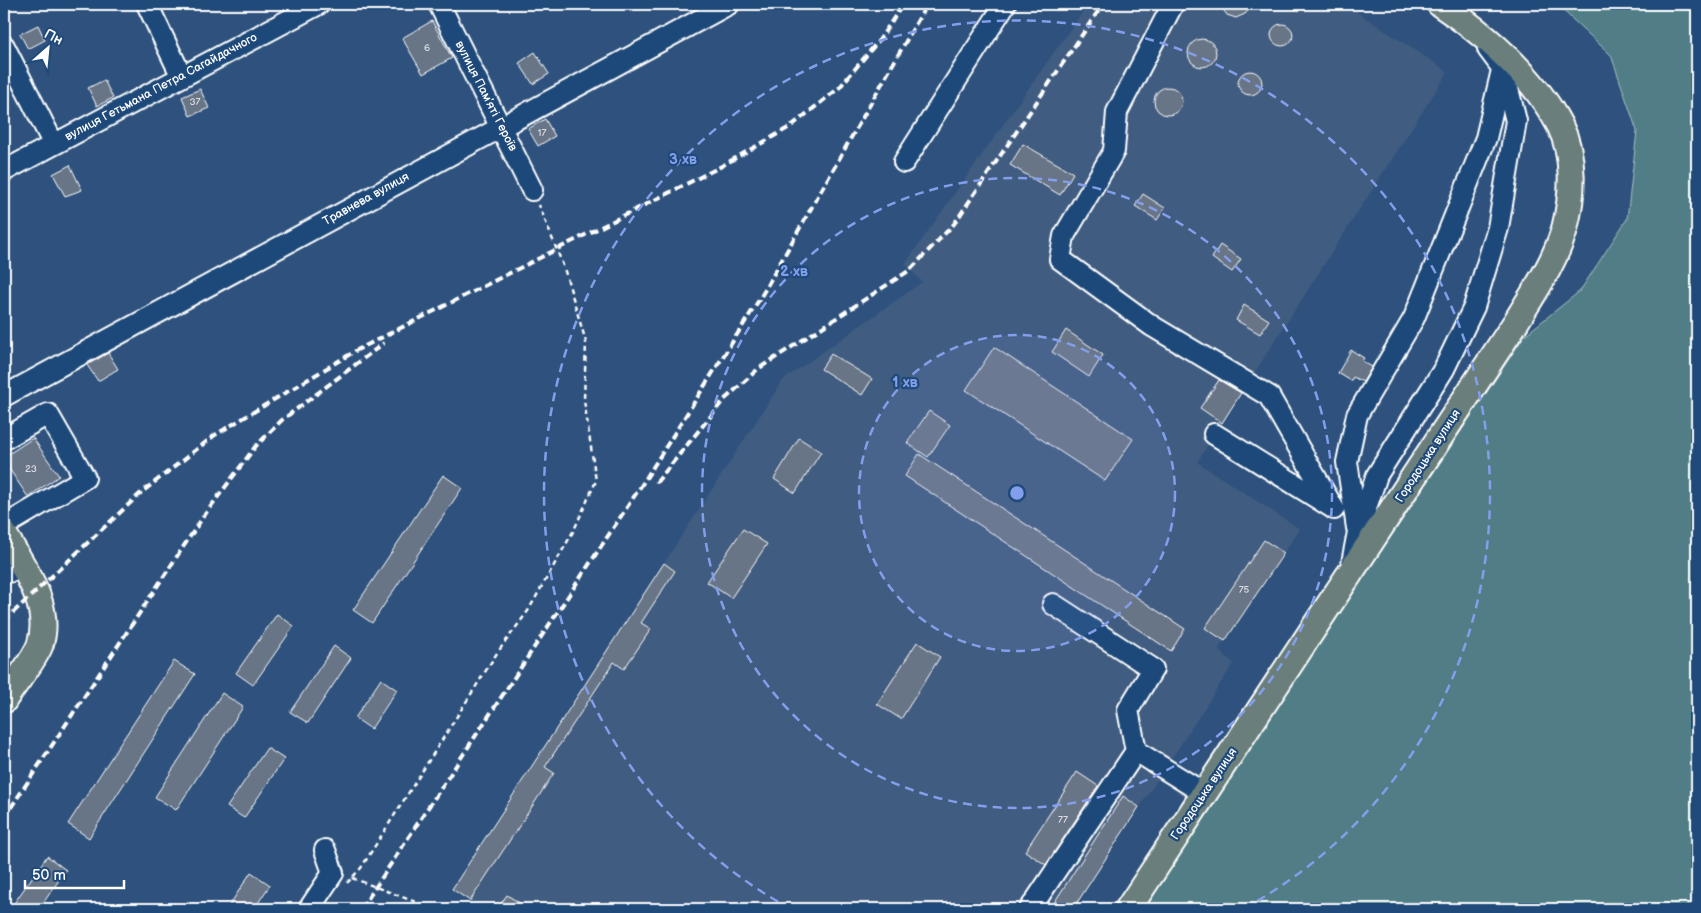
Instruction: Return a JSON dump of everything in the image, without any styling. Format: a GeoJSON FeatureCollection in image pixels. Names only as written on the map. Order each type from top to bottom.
{"type":"FeatureCollection","features":[{"type":"Feature","properties":{"kind":"main road","name":"Городоцька вулиця"},"geometry":{"type":"LineString","coordinates":[[1128,909],[1516,322],[1544,275],[1564,228],[1571,189],[1570,161],[1560,126],[1536,90],[1510,60],[1469,23],[1440,4]]}},
{"type":"Feature","properties":{"kind":"main road"},"geometry":{"type":"LineString","coordinates":[[4,534],[14,570],[36,592],[44,625],[40,646],[4,700]]}},
{"type":"Feature","properties":{"kind":"street"},"geometry":{"type":"LineString","coordinates":[[147,4],[181,75]]}},
{"type":"Feature","properties":{"kind":"street","name":"вулиця Гетьмана Петра Сагайдачного"},"geometry":{"type":"LineString","coordinates":[[4,171],[181,75],[319,4]]}},
{"type":"Feature","properties":{"kind":"street","name":"вулиця Памʼяті Героїв"},"geometry":{"type":"LineString","coordinates":[[438,4],[502,125],[532,190]]}},
{"type":"Feature","properties":{"kind":"street","name":"Травнева вулиця"},"geometry":{"type":"LineString","coordinates":[[4,396],[502,125],[729,4]]}},
{"type":"Feature","properties":{"kind":"street"},"geometry":{"type":"LineString","coordinates":[[904,162],[1006,4]]}},
{"type":"Feature","properties":{"kind":"street"},"geometry":{"type":"LineString","coordinates":[[1173,4],[1118,112],[1114,151],[1064,236],[1060,259],[1152,326],[1269,396],[1334,508]]}},
{"type":"Feature","properties":{"kind":"street"},"geometry":{"type":"LineString","coordinates":[[1349,576],[1358,532],[1377,475],[1444,369],[1474,307],[1498,228],[1516,121],[1503,68],[1469,23]]}},
{"type":"Feature","properties":{"kind":"street"},"geometry":{"type":"LineString","coordinates":[[4,46],[53,144]]}},
{"type":"Feature","properties":{"kind":"street"},"geometry":{"type":"LineString","coordinates":[[1358,532],[1347,462],[1357,415],[1414,318],[1486,138],[1503,68]]}},
{"type":"Feature","properties":{"kind":"street"},"geometry":{"type":"LineString","coordinates":[[4,439],[48,414],[85,478],[4,526]]}},
{"type":"Feature","properties":{"kind":"street"},"geometry":{"type":"LineString","coordinates":[[1214,434],[1334,508],[1358,532]]}},
{"type":"Feature","properties":{"kind":"street"},"geometry":{"type":"LineString","coordinates":[[1030,909],[1136,751],[1128,710],[1153,669],[1052,604]]}},
{"type":"Feature","properties":{"kind":"street"},"geometry":{"type":"LineString","coordinates":[[1136,751],[1204,794]]}},
{"type":"Feature","properties":{"kind":"street"},"geometry":{"type":"LineString","coordinates":[[309,909],[333,872],[325,850]]}},
{"type":"Feature","properties":{"kind":"path"},"geometry":{"type":"LineString","coordinates":[[346,885],[361,868],[497,653],[528,611],[574,530],[596,481],[584,400],[586,342],[564,268],[532,190]]}},
{"type":"Feature","properties":{"kind":"path"},"geometry":{"type":"LineString","coordinates":[[352,878],[434,909]]}},
{"type":"Feature","properties":{"kind":"shaded area"},"geometry":{"type":"Polygon","coordinates":[[[1088,4],[1345,4],[1448,72],[1197,462],[1300,529],[1218,650],[1234,663],[1073,909],[482,909],[452,889],[783,380],[922,282],[905,264],[1088,4]]]}},
{"type":"Feature","properties":{"kind":"green space"},"geometry":{"type":"Polygon","coordinates":[[[1556,4],[1697,4],[1697,909],[1143,909],[1525,335],[1580,291],[1627,219],[1637,131],[1611,55],[1556,4]]]}},
{"type":"Feature","properties":{"kind":"building"},"geometry":{"type":"Polygon","coordinates":[[[1219,4],[1254,4],[1245,14],[1236,18],[1227,15],[1219,4]]]}},
{"type":"Feature","properties":{"kind":"building"},"geometry":{"type":"Polygon","coordinates":[[[432,21],[452,58],[423,74],[402,38],[432,21]]]}},
{"type":"Feature","properties":{"kind":"building"},"geometry":{"type":"Polygon","coordinates":[[[1278,24],[1286,24],[1293,31],[1293,39],[1286,46],[1278,46],[1271,39],[1271,31],[1278,24]]]}},
{"type":"Feature","properties":{"kind":"building"},"geometry":{"type":"Polygon","coordinates":[[[38,25],[45,40],[28,49],[20,34],[38,25]]]}},
{"type":"Feature","properties":{"kind":"building"},"geometry":{"type":"Polygon","coordinates":[[[1202,39],[1212,43],[1216,53],[1212,63],[1202,67],[1192,63],[1188,53],[1192,43],[1202,39]]]}},
{"type":"Feature","properties":{"kind":"building"},"geometry":{"type":"Polygon","coordinates":[[[535,52],[549,74],[533,84],[519,63],[535,52]]]}},
{"type":"Feature","properties":{"kind":"building"},"geometry":{"type":"Polygon","coordinates":[[[1250,71],[1258,75],[1262,83],[1258,91],[1250,95],[1242,91],[1238,83],[1242,75],[1250,71]]]}},
{"type":"Feature","properties":{"kind":"building"},"geometry":{"type":"Polygon","coordinates":[[[104,80],[113,98],[97,106],[88,88],[104,80]]]}},
{"type":"Feature","properties":{"kind":"building"},"geometry":{"type":"Polygon","coordinates":[[[1168,87],[1178,91],[1182,101],[1178,111],[1168,115],[1158,111],[1154,101],[1158,91],[1168,87]]]}},
{"type":"Feature","properties":{"kind":"building"},"geometry":{"type":"Polygon","coordinates":[[[200,89],[209,108],[190,116],[182,97],[200,89]]]}},
{"type":"Feature","properties":{"kind":"building"},"geometry":{"type":"Polygon","coordinates":[[[545,119],[555,136],[538,146],[528,129],[545,119]]]}},
{"type":"Feature","properties":{"kind":"building"},"geometry":{"type":"Polygon","coordinates":[[[1023,144],[1073,173],[1060,195],[1010,165],[1023,144]]]}},
{"type":"Feature","properties":{"kind":"building"},"geometry":{"type":"Polygon","coordinates":[[[70,165],[82,190],[65,196],[53,174],[70,165]]]}},
{"type":"Feature","properties":{"kind":"building"},"geometry":{"type":"Polygon","coordinates":[[[1143,194],[1165,208],[1157,220],[1135,206],[1143,194]]]}},
{"type":"Feature","properties":{"kind":"building"},"geometry":{"type":"Polygon","coordinates":[[[1220,245],[1241,259],[1232,272],[1212,258],[1220,245]]]}},
{"type":"Feature","properties":{"kind":"building"},"geometry":{"type":"Polygon","coordinates":[[[1244,305],[1269,320],[1260,334],[1236,320],[1244,305]]]}},
{"type":"Feature","properties":{"kind":"building"},"geometry":{"type":"Polygon","coordinates":[[[1066,330],[1103,355],[1089,377],[1052,352],[1066,330]]]}},
{"type":"Feature","properties":{"kind":"building"},"geometry":{"type":"Polygon","coordinates":[[[994,347],[1133,439],[1105,481],[966,390],[994,347]]]}},
{"type":"Feature","properties":{"kind":"building"},"geometry":{"type":"Polygon","coordinates":[[[1351,350],[1364,358],[1362,361],[1372,367],[1363,382],[1353,377],[1351,381],[1338,373],[1351,350]]]}},
{"type":"Feature","properties":{"kind":"building"},"geometry":{"type":"Polygon","coordinates":[[[108,353],[118,369],[98,381],[87,365],[108,353]]]}},
{"type":"Feature","properties":{"kind":"building"},"geometry":{"type":"Polygon","coordinates":[[[831,354],[872,379],[862,395],[821,369],[831,354]]]}},
{"type":"Feature","properties":{"kind":"building"},"geometry":{"type":"Polygon","coordinates":[[[1219,380],[1241,393],[1222,423],[1200,408],[1219,380]]]}},
{"type":"Feature","properties":{"kind":"building"},"geometry":{"type":"Polygon","coordinates":[[[929,411],[950,425],[928,457],[907,443],[929,411]]]}},
{"type":"Feature","properties":{"kind":"building"},"geometry":{"type":"Polygon","coordinates":[[[33,438],[59,476],[28,497],[4,461],[4,457],[33,438]]]}},
{"type":"Feature","properties":{"kind":"building"},"geometry":{"type":"Polygon","coordinates":[[[799,438],[821,452],[795,493],[774,479],[799,438]]]}},
{"type":"Feature","properties":{"kind":"building"},"geometry":{"type":"Polygon","coordinates":[[[919,454],[1185,629],[1171,651],[905,476],[919,454]]]}},
{"type":"Feature","properties":{"kind":"building"},"geometry":{"type":"Polygon","coordinates":[[[443,475],[462,488],[372,623],[353,610],[443,475]]]}},
{"type":"Feature","properties":{"kind":"building"},"geometry":{"type":"Polygon","coordinates":[[[743,529],[767,544],[731,598],[707,582],[743,529]]]}},
{"type":"Feature","properties":{"kind":"building"},"geometry":{"type":"Polygon","coordinates":[[[1264,540],[1284,553],[1225,641],[1205,628],[1264,540]]]}},
{"type":"Feature","properties":{"kind":"building"},"geometry":{"type":"Polygon","coordinates":[[[664,563],[675,571],[641,623],[651,629],[624,669],[614,662],[545,767],[554,773],[470,901],[452,889],[664,563]]]}},
{"type":"Feature","properties":{"kind":"building"},"geometry":{"type":"Polygon","coordinates":[[[277,614],[294,626],[253,685],[236,673],[277,614]]]}},
{"type":"Feature","properties":{"kind":"building"},"geometry":{"type":"Polygon","coordinates":[[[917,642],[940,657],[901,719],[877,704],[917,642]]]}},
{"type":"Feature","properties":{"kind":"building"},"geometry":{"type":"Polygon","coordinates":[[[334,646],[351,658],[308,723],[290,712],[334,646]]]}},
{"type":"Feature","properties":{"kind":"building"},"geometry":{"type":"Polygon","coordinates":[[[174,661],[195,674],[89,838],[68,824],[174,661]]]}},
{"type":"Feature","properties":{"kind":"building"},"geometry":{"type":"Polygon","coordinates":[[[381,679],[397,690],[371,729],[355,718],[381,679]]]}},
{"type":"Feature","properties":{"kind":"building"},"geometry":{"type":"Polygon","coordinates":[[[222,693],[243,707],[176,810],[155,797],[222,693]]]}},
{"type":"Feature","properties":{"kind":"building"},"geometry":{"type":"Polygon","coordinates":[[[267,748],[284,759],[244,818],[227,807],[267,748]]]}},
{"type":"Feature","properties":{"kind":"building"},"geometry":{"type":"Polygon","coordinates":[[[1077,772],[1098,786],[1046,865],[1025,851],[1077,772]]]}},
{"type":"Feature","properties":{"kind":"building"},"geometry":{"type":"Polygon","coordinates":[[[1123,796],[1139,807],[1073,909],[1050,909],[1123,796]]]}},
{"type":"Feature","properties":{"kind":"building"},"geometry":{"type":"Polygon","coordinates":[[[47,856],[66,870],[39,909],[10,909],[47,856]]]}},
{"type":"Feature","properties":{"kind":"building"},"geometry":{"type":"Polygon","coordinates":[[[251,872],[270,885],[254,909],[227,909],[251,872]]]}},
{"type":"Feature","properties":{"kind":"building"},"geometry":{"type":"Polygon","coordinates":[[[507,895],[529,909],[497,909],[507,895]]]}},
{"type":"Feature","properties":{"kind":"railway"},"geometry":{"type":"LineString","coordinates":[[4,621],[142,492],[215,435],[357,350],[718,168],[790,127],[839,88],[880,39],[903,4]]}},
{"type":"Feature","properties":{"kind":"railway"},"geometry":{"type":"LineString","coordinates":[[361,909],[641,486],[759,300],[927,4]]}},
{"type":"Feature","properties":{"kind":"railway"},"geometry":{"type":"LineString","coordinates":[[656,483],[723,401],[758,369],[910,270],[954,224],[1103,4]]}},
{"type":"Feature","properties":{"kind":"railway"},"geometry":{"type":"LineString","coordinates":[[4,818],[203,517],[255,447],[282,420],[384,343]]}}]}
